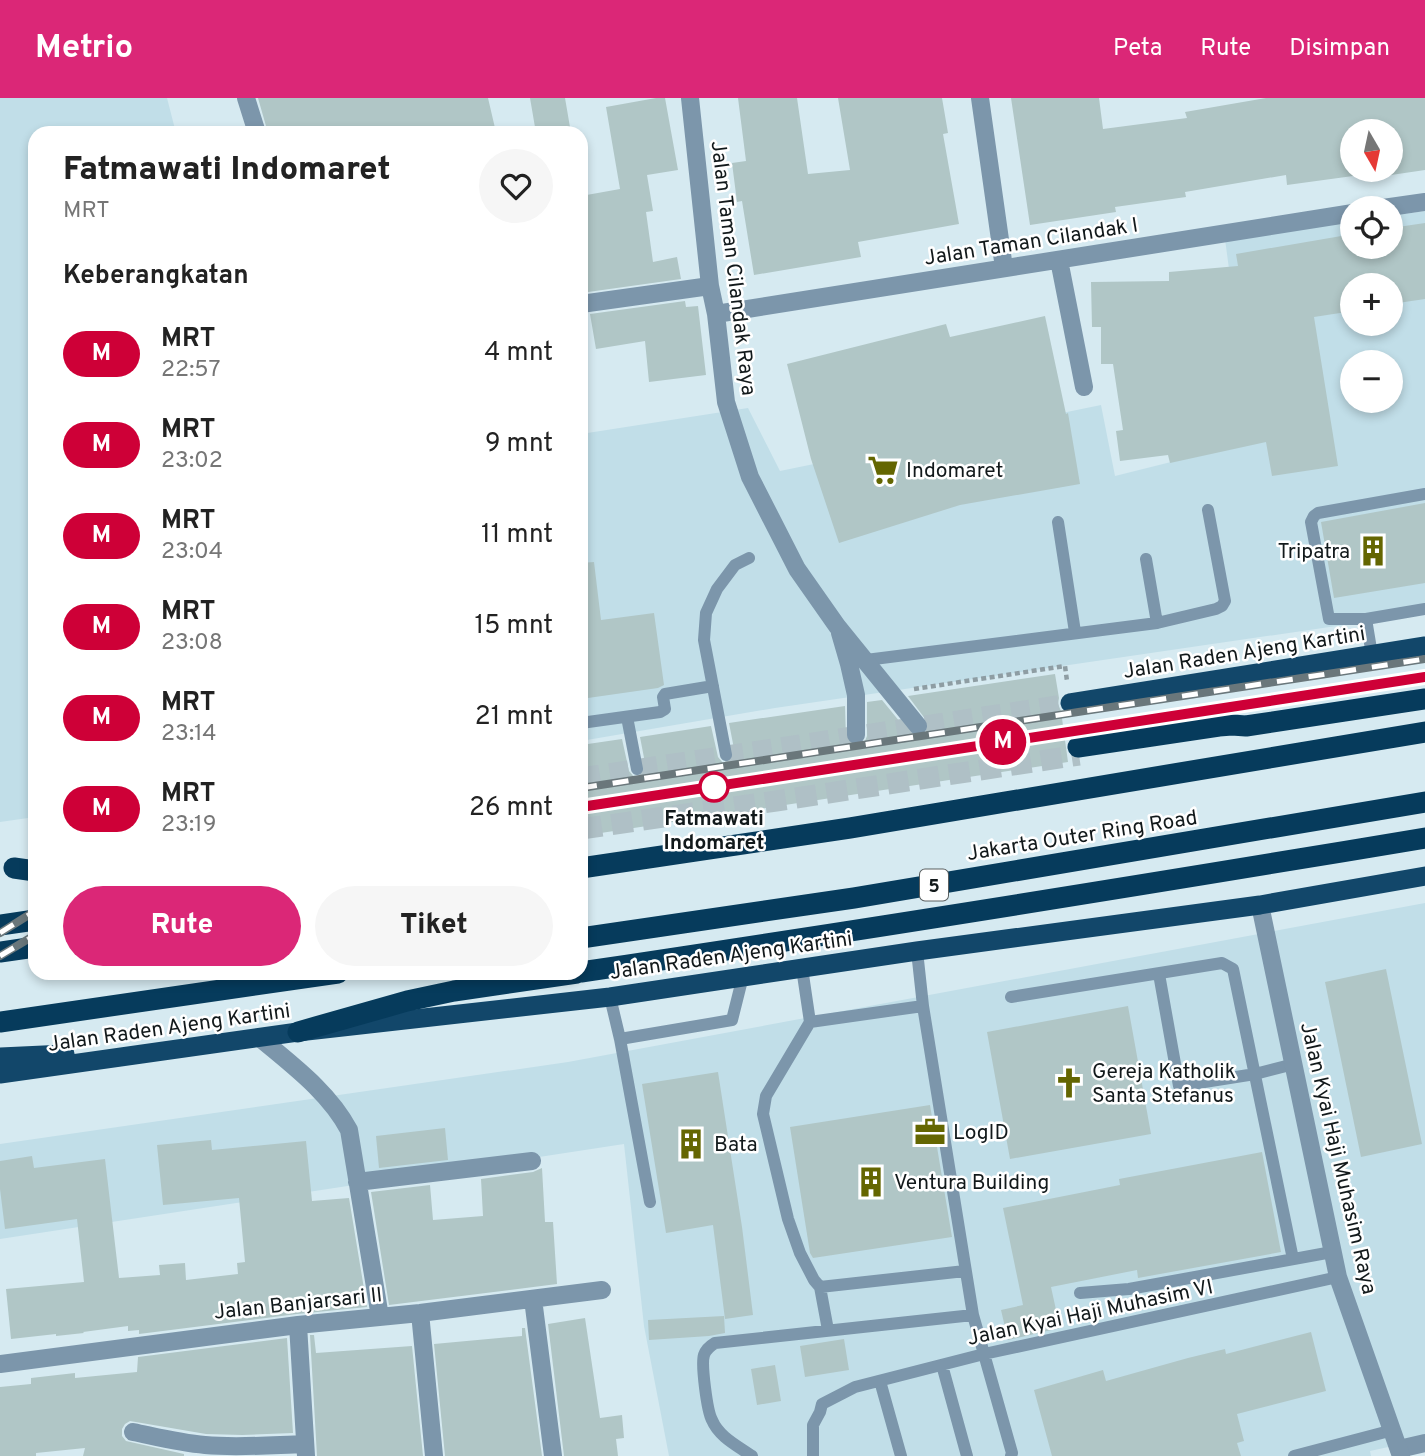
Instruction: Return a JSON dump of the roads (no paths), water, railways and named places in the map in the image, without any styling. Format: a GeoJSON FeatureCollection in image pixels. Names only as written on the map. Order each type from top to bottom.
{"type":"FeatureCollection","features":[{"type":"Feature","properties":{"kind":"highway","name":"Jalan Raden Ajeng Kartini"},"geometry":{"type":"LineString","coordinates":[[1070,703],[1425,646]]}},
{"type":"Feature","properties":{"kind":"highway"},"geometry":{"type":"LineString","coordinates":[[1079,751],[1222,734],[1246,726],[1425,699]]}},
{"type":"Feature","properties":{"kind":"highway","name":"Jakarta Outer Ring Road"},"geometry":{"type":"LineString","coordinates":[[588,867],[850,828],[1425,733]]}},
{"type":"Feature","properties":{"kind":"highway","name":"Jakarta Outer Ring Road"},"geometry":{"type":"LineString","coordinates":[[588,937],[854,898],[1425,802]]}},
{"type":"Feature","properties":{"kind":"highway"},"geometry":{"type":"LineString","coordinates":[[588,972],[825,936],[1425,838]]}},
{"type":"Feature","properties":{"kind":"highway","name":"Jalan Raden Ajeng Kartini"},"geometry":{"type":"LineString","coordinates":[[0,1074],[298,1032],[610,997],[917,951],[1260,905],[1425,876]]}},
{"type":"Feature","properties":{"kind":"highway"},"geometry":{"type":"LineString","coordinates":[[0,925],[28,921]]}},
{"type":"Feature","properties":{"kind":"highway"},"geometry":{"type":"LineString","coordinates":[[0,952],[28,948]]}},
{"type":"Feature","properties":{"kind":"highway"},"geometry":{"type":"LineString","coordinates":[[0,1022],[290,980]]}},
{"type":"Feature","properties":{"kind":"highway"},"geometry":{"type":"LineString","coordinates":[[298,1032],[431,996],[534,980]]}},
{"type":"Feature","properties":{"kind":"highway"},"geometry":{"type":"LineString","coordinates":[[0,1057],[202,1046]]}},
{"type":"Feature","properties":{"kind":"street"},"geometry":{"type":"LineString","coordinates":[[246,98],[255,126]]}},
{"type":"Feature","properties":{"kind":"street","name":"Jalan Taman Cilandak Raya"},"geometry":{"type":"LineString","coordinates":[[691,98],[710,286],[726,401],[750,477],[797,569],[837,626],[918,726]]}},
{"type":"Feature","properties":{"kind":"street"},"geometry":{"type":"LineString","coordinates":[[980,98],[1004,268]]}},
{"type":"Feature","properties":{"kind":"street"},"geometry":{"type":"LineString","coordinates":[[1403,205],[1425,202]]}},
{"type":"Feature","properties":{"kind":"street","name":"Jalan Taman Cilandak I"},"geometry":{"type":"LineString","coordinates":[[716,314],[1340,215]]}},
{"type":"Feature","properties":{"kind":"street"},"geometry":{"type":"LineString","coordinates":[[1059,260],[1084,387]]}},
{"type":"Feature","properties":{"kind":"street"},"geometry":{"type":"LineString","coordinates":[[588,303],[710,286]]}},
{"type":"Feature","properties":{"kind":"street","name":"Jalan Taman Cilandak Raya"},"geometry":{"type":"LineString","coordinates":[[837,626],[856,695],[856,735]]}},
{"type":"Feature","properties":{"kind":"street","name":"Jalan Kyai Haji Muhasim Raya"},"geometry":{"type":"LineString","coordinates":[[1260,905],[1338,1277],[1400,1452]]}},
{"type":"Feature","properties":{"kind":"street"},"geometry":{"type":"LineString","coordinates":[[260,1038],[312,1082],[340,1113],[349,1130],[380,1317]]}},
{"type":"Feature","properties":{"kind":"street"},"geometry":{"type":"LineString","coordinates":[[357,1182],[532,1161]]}},
{"type":"Feature","properties":{"kind":"street","name":"Jalan Banjarsari II"},"geometry":{"type":"LineString","coordinates":[[0,1364],[298,1325],[602,1290]]}},
{"type":"Feature","properties":{"kind":"street"},"geometry":{"type":"LineString","coordinates":[[533,1299],[553,1456]]}},
{"type":"Feature","properties":{"kind":"street"},"geometry":{"type":"LineString","coordinates":[[420,1313],[434,1456]]}},
{"type":"Feature","properties":{"kind":"street"},"geometry":{"type":"LineString","coordinates":[[134,1432],[181,1443],[305,1450],[298,1325]]}},
{"type":"Feature","properties":{"kind":"street"},"geometry":{"type":"LineString","coordinates":[[1400,1452],[1425,1443]]}},
{"type":"Feature","properties":{"kind":"lane"},"geometry":{"type":"LineString","coordinates":[[1425,494],[1318,513],[1311,522],[1329,620],[1366,619],[1425,609]]}},
{"type":"Feature","properties":{"kind":"lane"},"geometry":{"type":"LineString","coordinates":[[866,660],[1157,623],[1216,609],[1225,601],[1208,510]]}},
{"type":"Feature","properties":{"kind":"lane"},"geometry":{"type":"LineString","coordinates":[[1058,522],[1075,632]]}},
{"type":"Feature","properties":{"kind":"lane"},"geometry":{"type":"LineString","coordinates":[[726,755],[704,640],[706,613],[717,589],[735,565],[749,558]]}},
{"type":"Feature","properties":{"kind":"lane"},"geometry":{"type":"LineString","coordinates":[[1146,559],[1157,623]]}},
{"type":"Feature","properties":{"kind":"lane"},"geometry":{"type":"LineString","coordinates":[[1366,619],[1372,654]]}},
{"type":"Feature","properties":{"kind":"lane"},"geometry":{"type":"LineString","coordinates":[[588,722],[660,712],[664,709],[665,694],[713,686]]}},
{"type":"Feature","properties":{"kind":"lane"},"geometry":{"type":"LineString","coordinates":[[627,717],[637,769]]}},
{"type":"Feature","properties":{"kind":"lane"},"geometry":{"type":"LineString","coordinates":[[917,951],[923,1006],[973,1315],[1011,1456]]}},
{"type":"Feature","properties":{"kind":"lane"},"geometry":{"type":"LineString","coordinates":[[1011,997],[1222,964],[1233,969],[1293,1259]]}},
{"type":"Feature","properties":{"kind":"lane"},"geometry":{"type":"LineString","coordinates":[[796,969],[810,1022],[766,1096],[763,1114],[788,1219],[800,1253],[820,1287],[828,1330]]}},
{"type":"Feature","properties":{"kind":"lane"},"geometry":{"type":"LineString","coordinates":[[1159,974],[1179,1086],[1294,1065]]}},
{"type":"Feature","properties":{"kind":"lane"},"geometry":{"type":"LineString","coordinates":[[620,1039],[732,1020],[743,976]]}},
{"type":"Feature","properties":{"kind":"lane"},"geometry":{"type":"LineString","coordinates":[[610,997],[650,1202]]}},
{"type":"Feature","properties":{"kind":"lane"},"geometry":{"type":"LineString","coordinates":[[810,1022],[923,1006]]}},
{"type":"Feature","properties":{"kind":"lane"},"geometry":{"type":"LineString","coordinates":[[1080,1293],[1129,1289],[1332,1252]]}},
{"type":"Feature","properties":{"kind":"lane"},"geometry":{"type":"LineString","coordinates":[[820,1287],[965,1271]]}},
{"type":"Feature","properties":{"kind":"lane","name":"Jalan Kyai Haji Muhasim VI"},"geometry":{"type":"LineString","coordinates":[[967,1456],[942,1365],[1338,1277]]}},
{"type":"Feature","properties":{"kind":"lane"},"geometry":{"type":"LineString","coordinates":[[752,1456],[722,1434],[712,1420],[704,1360],[706,1351],[715,1343],[973,1315]]}},
{"type":"Feature","properties":{"kind":"lane"},"geometry":{"type":"LineString","coordinates":[[813,1456],[813,1425],[822,1404],[855,1387],[942,1365]]}},
{"type":"Feature","properties":{"kind":"lane"},"geometry":{"type":"LineString","coordinates":[[880,1381],[901,1456]]}},
{"type":"Feature","properties":{"kind":"lane"},"geometry":{"type":"LineString","coordinates":[[1294,1456],[1393,1430]]}},
{"type":"Feature","properties":{"kind":"tunnel"},"geometry":{"type":"LineString","coordinates":[[588,776],[1070,703]]}},
{"type":"Feature","properties":{"kind":"tunnel"},"geometry":{"type":"LineString","coordinates":[[588,828],[1079,755]]}},
{"type":"Feature","properties":{"kind":"railway"},"geometry":{"type":"LineString","coordinates":[[588,787],[1425,659]]}},
{"type":"Feature","properties":{"kind":"railway"},"geometry":{"type":"LineString","coordinates":[[588,806],[1425,677]]}},
{"type":"Feature","properties":{"kind":"railway"},"geometry":{"type":"LineString","coordinates":[[0,933],[28,915]]}},
{"type":"Feature","properties":{"kind":"railway"},"geometry":{"type":"LineString","coordinates":[[0,956],[28,939]]}},
{"type":"Feature","properties":{"kind":"metro line","name":"M"},"geometry":{"type":"LineString","coordinates":[[588,806],[1425,677]]}},
{"type":"Feature","properties":{"kind":"place","name":"Indomaret"},"geometry":{"type":"Point","coordinates":[883,470]}},
{"type":"Feature","properties":{"kind":"place","name":"Tripatra"},"geometry":{"type":"Point","coordinates":[1373,551]}},
{"type":"Feature","properties":{"kind":"place","name":"Fatmawati Indomaret"},"geometry":{"type":"Point","coordinates":[714,787]}},
{"type":"Feature","properties":{"kind":"place","name":"Gereja Katholik Santa Stefanus"},"geometry":{"type":"Point","coordinates":[1069,1083]}},
{"type":"Feature","properties":{"kind":"place","name":"LogID"},"geometry":{"type":"Point","coordinates":[930,1132]}},
{"type":"Feature","properties":{"kind":"place","name":"Bata"},"geometry":{"type":"Point","coordinates":[691,1144]}},
{"type":"Feature","properties":{"kind":"place","name":"Ventura Building"},"geometry":{"type":"Point","coordinates":[871,1182]}}]}
